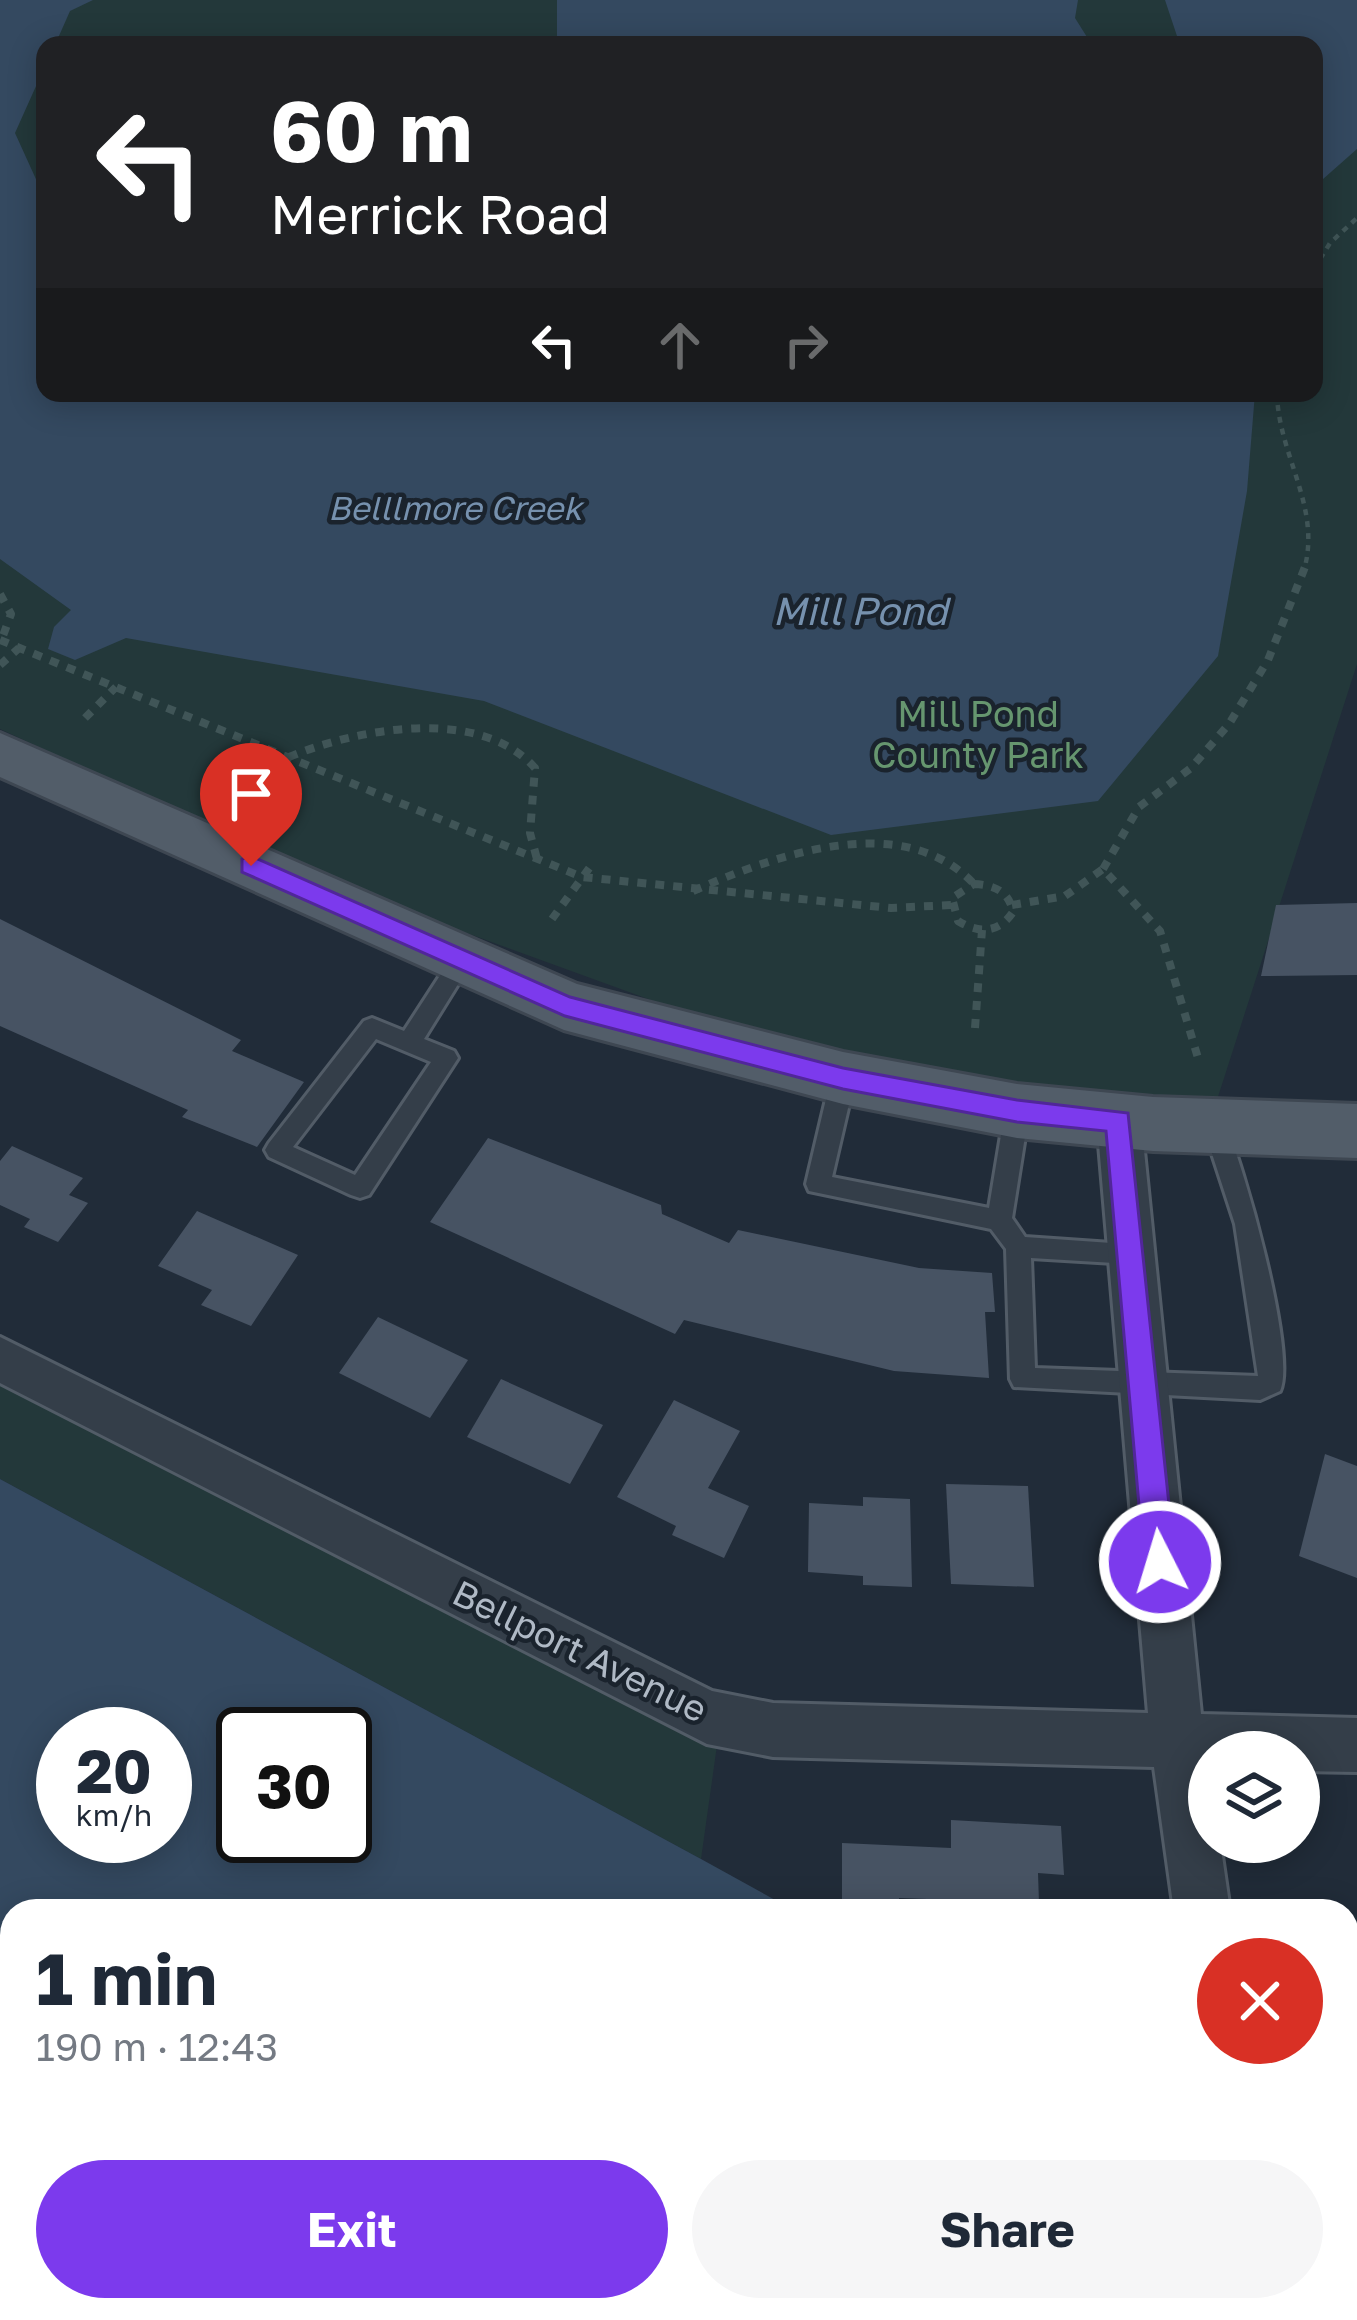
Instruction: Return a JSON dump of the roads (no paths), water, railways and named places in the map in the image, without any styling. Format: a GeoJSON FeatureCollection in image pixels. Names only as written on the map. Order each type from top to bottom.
{"type":"FeatureCollection","features":[{"type":"Feature","properties":{"kind":"main road"},"geometry":{"type":"LineString","coordinates":[[0,753],[565,1005],[843,1078],[1017,1111],[1119,1121],[1357,1131]]}},
{"type":"Feature","properties":{"kind":"street"},"geometry":{"type":"LineString","coordinates":[[1119,1121],[1177,1739],[1200,1899]]}},
{"type":"Feature","properties":{"kind":"street","name":"Bellport Avenue"},"geometry":{"type":"LineString","coordinates":[[0,1359],[707,1717],[772,1730],[1357,1745]]}},
{"type":"Feature","properties":{"kind":"lane"},"geometry":{"type":"LineString","coordinates":[[409,1042],[462,960]]}},
{"type":"Feature","properties":{"kind":"lane"},"geometry":{"type":"LineString","coordinates":[[372,1027],[409,1042],[446,1058],[360,1188],[277,1150],[372,1027]]}},
{"type":"Feature","properties":{"kind":"lane"},"geometry":{"type":"LineString","coordinates":[[843,1078],[818,1184],[999,1220],[1018,1247],[1023,1379],[1260,1388],[1271,1383],[1246,1224],[1215,1126]]}},
{"type":"Feature","properties":{"kind":"lane"},"geometry":{"type":"LineString","coordinates":[[999,1220],[1017,1111]]}},
{"type":"Feature","properties":{"kind":"lane"},"geometry":{"type":"LineString","coordinates":[[1018,1247],[1131,1253]]}},
{"type":"Feature","properties":{"kind":"water","name":"Mill Pond"},"geometry":{"type":"Polygon","coordinates":[[[0,0],[93,0],[70,11],[59,36],[36,36],[36,86],[15,133],[36,179],[36,402],[1254,402],[1247,491],[1218,656],[1098,801],[831,835],[484,701],[126,638],[75,660],[48,649],[54,627],[71,610],[0,559],[0,0]]]}},
{"type":"Feature","properties":{"kind":"water"},"geometry":{"type":"Polygon","coordinates":[[[557,0],[1078,0],[1075,18],[1086,36],[557,36],[557,0]]]}},
{"type":"Feature","properties":{"kind":"water"},"geometry":{"type":"Polygon","coordinates":[[[1165,0],[1357,0],[1357,149],[1323,179],[1323,36],[1177,36],[1165,0]]]}},
{"type":"Feature","properties":{"kind":"water"},"geometry":{"type":"Polygon","coordinates":[[[0,1479],[773,1899],[0,1899],[0,1479]]]}},
{"type":"Feature","properties":{"kind":"water label","name":"Belllmore Creek"},"geometry":{"type":"Point","coordinates":[455,508]}},
{"type":"Feature","properties":{"kind":"park label","name":"Mill Pond County Park"},"geometry":{"type":"Point","coordinates":[978,734]}}]}
